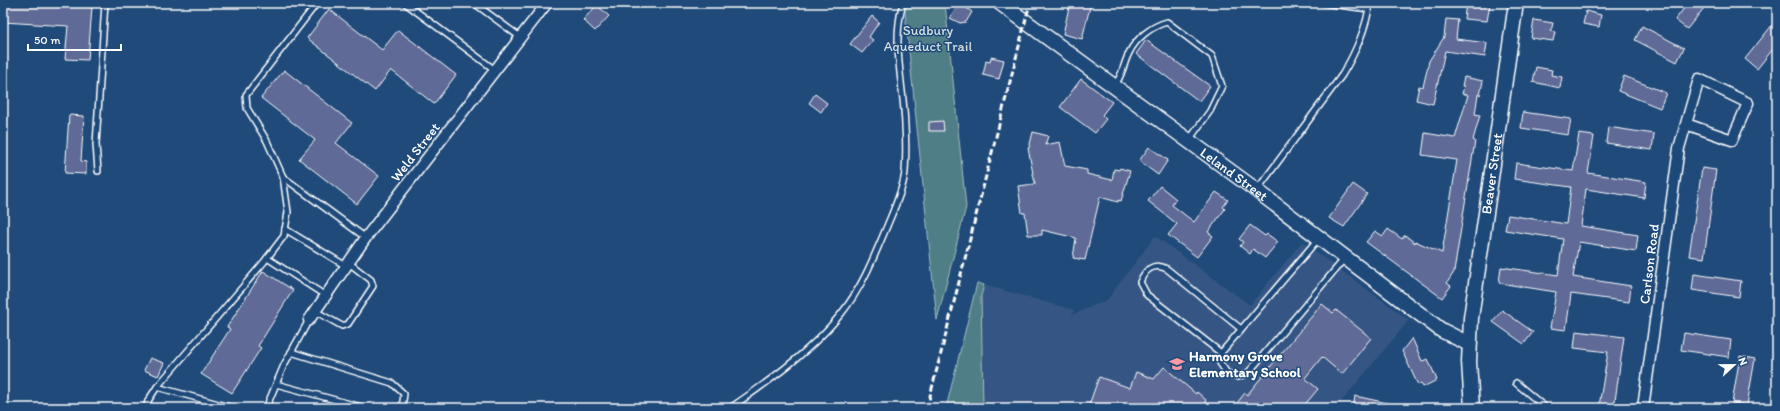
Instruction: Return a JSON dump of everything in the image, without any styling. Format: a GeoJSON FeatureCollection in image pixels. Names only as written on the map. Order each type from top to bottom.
{"type":"FeatureCollection","features":[{"type":"Feature","properties":{"kind":"street","name":"Weld Street"},"geometry":{"type":"LineString","coordinates":[[309,320],[366,238],[546,3]]}},
{"type":"Feature","properties":{"kind":"street","name":"Leland Street"},"geometry":{"type":"LineString","coordinates":[[1000,3],[1256,190],[1440,330],[1469,344]]}},
{"type":"Feature","properties":{"kind":"street","name":"Beaver Street"},"geometry":{"type":"LineString","coordinates":[[1472,408],[1469,344],[1476,274],[1516,3]]}},
{"type":"Feature","properties":{"kind":"street","name":"Carlson Road"},"geometry":{"type":"LineString","coordinates":[[1643,408],[1679,148],[1699,79],[1748,103],[1732,140],[1686,124]]}},
{"type":"Feature","properties":{"kind":"lane"},"geometry":{"type":"LineString","coordinates":[[98,170],[96,144],[105,3]]}},
{"type":"Feature","properties":{"kind":"lane"},"geometry":{"type":"LineString","coordinates":[[146,408],[148,401],[158,387],[284,236],[288,212],[283,177],[267,141],[247,108],[246,95],[317,3]]}},
{"type":"Feature","properties":{"kind":"lane"},"geometry":{"type":"LineString","coordinates":[[405,3],[495,70]]}},
{"type":"Feature","properties":{"kind":"lane"},"geometry":{"type":"LineString","coordinates":[[474,3],[520,37]]}},
{"type":"Feature","properties":{"kind":"lane"},"geometry":{"type":"LineString","coordinates":[[730,408],[758,389],[812,345],[841,314],[868,272],[896,204],[905,173],[905,125],[899,73],[899,17],[904,3]]}},
{"type":"Feature","properties":{"kind":"lane"},"geometry":{"type":"LineString","coordinates":[[1256,190],[1350,62],[1362,38],[1370,6],[1323,3]]}},
{"type":"Feature","properties":{"kind":"lane"},"geometry":{"type":"LineString","coordinates":[[1114,86],[1122,76],[1129,53],[1154,26],[1167,22],[1212,56],[1222,86],[1210,110],[1189,141]]}},
{"type":"Feature","properties":{"kind":"lane"},"geometry":{"type":"LineString","coordinates":[[283,177],[366,238]]}},
{"type":"Feature","properties":{"kind":"lane"},"geometry":{"type":"LineString","coordinates":[[285,229],[371,280],[373,286],[348,324],[342,326],[315,312]]}},
{"type":"Feature","properties":{"kind":"lane"},"geometry":{"type":"LineString","coordinates":[[1319,238],[1221,353],[1220,363],[1227,373],[1238,377],[1248,373],[1345,258]]}},
{"type":"Feature","properties":{"kind":"lane"},"geometry":{"type":"LineString","coordinates":[[267,258],[326,296]]}},
{"type":"Feature","properties":{"kind":"lane"},"geometry":{"type":"LineString","coordinates":[[1221,353],[1147,295],[1140,282],[1144,273],[1152,266],[1160,265],[1167,269],[1241,330]]}},
{"type":"Feature","properties":{"kind":"lane"},"geometry":{"type":"LineString","coordinates":[[266,408],[291,352],[309,320]]}},
{"type":"Feature","properties":{"kind":"lane"},"geometry":{"type":"LineString","coordinates":[[291,352],[392,383],[404,394],[402,408]]}},
{"type":"Feature","properties":{"kind":"lane"},"geometry":{"type":"LineString","coordinates":[[1516,383],[1546,408]]}},
{"type":"Feature","properties":{"kind":"lane"},"geometry":{"type":"LineString","coordinates":[[276,384],[365,408]]}},
{"type":"Feature","properties":{"kind":"lane"},"geometry":{"type":"LineString","coordinates":[[158,387],[233,408]]}},
{"type":"Feature","properties":{"kind":"shaded area","name":"Harmony Grove Elementary School"},"geometry":{"type":"Polygon","coordinates":[[[1155,236],[1250,305],[1302,242],[1409,320],[1336,408],[983,408],[981,296],[984,285],[1074,310],[1072,315],[1107,300],[1155,236]]]}},
{"type":"Feature","properties":{"kind":"green space","name":"Sudbury Aqueduct Trail"},"geometry":{"type":"Polygon","coordinates":[[[904,3],[945,3],[966,207],[937,320],[904,3]]]}},
{"type":"Feature","properties":{"kind":"green space"},"geometry":{"type":"Polygon","coordinates":[[[977,283],[984,285],[981,296],[983,408],[946,408],[977,283]]]}},
{"type":"Feature","properties":{"kind":"building"},"geometry":{"type":"Polygon","coordinates":[[[3,3],[55,3],[92,7],[88,60],[65,59],[68,26],[3,22],[3,3]]]}},
{"type":"Feature","properties":{"kind":"building"},"geometry":{"type":"Polygon","coordinates":[[[960,3],[972,12],[966,22],[960,23],[950,18],[960,3]]]}},
{"type":"Feature","properties":{"kind":"building"},"geometry":{"type":"Polygon","coordinates":[[[1070,3],[1091,3],[1082,39],[1063,34],[1070,3]]]}},
{"type":"Feature","properties":{"kind":"building"},"geometry":{"type":"Polygon","coordinates":[[[1466,3],[1490,4],[1487,21],[1464,19],[1466,3]]]}},
{"type":"Feature","properties":{"kind":"building"},"geometry":{"type":"Polygon","coordinates":[[[1688,3],[1708,3],[1687,29],[1675,20],[1688,3]]]}},
{"type":"Feature","properties":{"kind":"building"},"geometry":{"type":"Polygon","coordinates":[[[597,5],[609,16],[595,31],[583,20],[597,5]]]}},
{"type":"Feature","properties":{"kind":"building"},"geometry":{"type":"Polygon","coordinates":[[[329,9],[382,50],[398,30],[456,75],[434,104],[391,70],[375,91],[307,38],[329,9]]]}},
{"type":"Feature","properties":{"kind":"building"},"geometry":{"type":"Polygon","coordinates":[[[1586,11],[1601,15],[1599,27],[1583,24],[1586,11]]]}},
{"type":"Feature","properties":{"kind":"building"},"geometry":{"type":"Polygon","coordinates":[[[872,16],[879,22],[869,37],[873,40],[862,53],[850,44],[872,16]]]}},
{"type":"Feature","properties":{"kind":"building"},"geometry":{"type":"Polygon","coordinates":[[[1446,19],[1458,20],[1456,39],[1487,43],[1485,57],[1445,51],[1433,104],[1416,100],[1419,86],[1423,87],[1429,61],[1444,37],[1446,19]]]}},
{"type":"Feature","properties":{"kind":"building"},"geometry":{"type":"Polygon","coordinates":[[[1777,19],[1777,44],[1757,69],[1745,59],[1777,19]]]}},
{"type":"Feature","properties":{"kind":"building"},"geometry":{"type":"Polygon","coordinates":[[[1534,20],[1553,23],[1551,31],[1555,32],[1553,41],[1531,38],[1534,20]]]}},
{"type":"Feature","properties":{"kind":"building"},"geometry":{"type":"Polygon","coordinates":[[[1642,26],[1684,48],[1677,62],[1635,40],[1642,26]]]}},
{"type":"Feature","properties":{"kind":"building"},"geometry":{"type":"Polygon","coordinates":[[[1146,40],[1210,86],[1199,101],[1136,54],[1146,40]]]}},
{"type":"Feature","properties":{"kind":"building"},"geometry":{"type":"Polygon","coordinates":[[[991,57],[1004,60],[999,79],[983,75],[986,61],[990,62],[991,57]]]}},
{"type":"Feature","properties":{"kind":"building"},"geometry":{"type":"Polygon","coordinates":[[[1536,67],[1552,70],[1551,75],[1562,77],[1560,88],[1533,82],[1536,67]]]}},
{"type":"Feature","properties":{"kind":"building"},"geometry":{"type":"Polygon","coordinates":[[[284,70],[352,123],[336,143],[379,176],[357,204],[299,159],[315,140],[261,98],[284,70]]]}},
{"type":"Feature","properties":{"kind":"building"},"geometry":{"type":"Polygon","coordinates":[[[1624,76],[1666,93],[1660,108],[1618,91],[1624,76]]]}},
{"type":"Feature","properties":{"kind":"building"},"geometry":{"type":"Polygon","coordinates":[[[1464,77],[1483,81],[1480,95],[1478,94],[1475,114],[1480,115],[1473,140],[1475,141],[1454,272],[1447,283],[1451,286],[1442,298],[1366,242],[1375,231],[1383,236],[1388,229],[1402,239],[1405,235],[1415,243],[1415,241],[1442,253],[1457,160],[1422,155],[1425,133],[1455,138],[1468,95],[1462,94],[1464,77]]]}},
{"type":"Feature","properties":{"kind":"building"},"geometry":{"type":"Polygon","coordinates":[[[1081,79],[1112,102],[1102,115],[1106,119],[1095,133],[1060,107],[1081,79]]]}},
{"type":"Feature","properties":{"kind":"building"},"geometry":{"type":"Polygon","coordinates":[[[815,94],[827,103],[821,112],[809,103],[815,94]]]}},
{"type":"Feature","properties":{"kind":"building"},"geometry":{"type":"Polygon","coordinates":[[[1523,112],[1571,119],[1568,135],[1521,128],[1523,112]]]}},
{"type":"Feature","properties":{"kind":"building"},"geometry":{"type":"Polygon","coordinates":[[[69,115],[84,116],[81,161],[86,162],[86,174],[65,173],[69,115]]]}},
{"type":"Feature","properties":{"kind":"building"},"geometry":{"type":"Polygon","coordinates":[[[943,121],[944,131],[929,131],[929,122],[943,121]]]}},
{"type":"Feature","properties":{"kind":"building"},"geometry":{"type":"Polygon","coordinates":[[[1608,127],[1654,134],[1652,150],[1606,143],[1608,127]]]}},
{"type":"Feature","properties":{"kind":"building"},"geometry":{"type":"Polygon","coordinates":[[[1033,132],[1048,136],[1045,145],[1060,142],[1065,166],[1087,170],[1087,174],[1112,180],[1114,169],[1119,170],[1120,168],[1130,171],[1121,201],[1118,200],[1118,202],[1100,197],[1085,260],[1073,258],[1076,238],[1042,230],[1042,235],[1028,235],[1025,213],[1022,213],[1018,186],[1035,184],[1028,148],[1033,132]]]}},
{"type":"Feature","properties":{"kind":"building"},"geometry":{"type":"Polygon","coordinates":[[[1579,134],[1594,136],[1588,173],[1646,182],[1644,198],[1586,189],[1581,226],[1638,235],[1636,251],[1579,242],[1573,277],[1631,286],[1629,302],[1571,294],[1566,330],[1550,328],[1556,292],[1499,283],[1501,267],[1558,275],[1563,239],[1505,230],[1508,215],[1566,224],[1571,187],[1514,179],[1516,163],[1573,171],[1579,134]]]}},
{"type":"Feature","properties":{"kind":"building"},"geometry":{"type":"Polygon","coordinates":[[[1149,147],[1168,160],[1158,175],[1139,161],[1149,147]]]}},
{"type":"Feature","properties":{"kind":"building"},"geometry":{"type":"Polygon","coordinates":[[[1702,168],[1716,170],[1704,258],[1689,256],[1702,168]]]}},
{"type":"Feature","properties":{"kind":"building"},"geometry":{"type":"Polygon","coordinates":[[[1353,184],[1367,194],[1344,227],[1329,218],[1353,184]]]}},
{"type":"Feature","properties":{"kind":"building"},"geometry":{"type":"Polygon","coordinates":[[[1160,186],[1176,199],[1172,205],[1194,222],[1216,192],[1228,200],[1223,207],[1225,209],[1208,232],[1213,236],[1197,257],[1168,235],[1177,224],[1148,201],[1160,186]]]}},
{"type":"Feature","properties":{"kind":"building"},"geometry":{"type":"Polygon","coordinates":[[[1250,225],[1265,236],[1267,234],[1278,242],[1265,258],[1253,249],[1250,254],[1240,246],[1243,242],[1239,239],[1250,225]]]}},
{"type":"Feature","properties":{"kind":"building"},"geometry":{"type":"Polygon","coordinates":[[[263,271],[293,290],[258,346],[261,348],[232,393],[201,374],[230,329],[227,327],[263,271]]]}},
{"type":"Feature","properties":{"kind":"building"},"geometry":{"type":"Polygon","coordinates":[[[1694,274],[1741,281],[1739,297],[1692,290],[1694,274]]]}},
{"type":"Feature","properties":{"kind":"building"},"geometry":{"type":"Polygon","coordinates":[[[1322,304],[1333,313],[1336,310],[1371,338],[1342,374],[1322,357],[1305,378],[1318,389],[1302,408],[1233,408],[1245,393],[1247,395],[1322,304]]]}},
{"type":"Feature","properties":{"kind":"building"},"geometry":{"type":"Polygon","coordinates":[[[1502,310],[1533,332],[1524,344],[1493,322],[1502,310]]]}},
{"type":"Feature","properties":{"kind":"building"},"geometry":{"type":"Polygon","coordinates":[[[1576,331],[1624,337],[1614,408],[1599,406],[1608,352],[1574,348],[1576,331]]]}},
{"type":"Feature","properties":{"kind":"building"},"geometry":{"type":"Polygon","coordinates":[[[1684,333],[1731,340],[1729,357],[1681,350],[1684,333]]]}},
{"type":"Feature","properties":{"kind":"building"},"geometry":{"type":"Polygon","coordinates":[[[1412,338],[1422,361],[1428,359],[1437,380],[1423,387],[1421,383],[1418,385],[1402,351],[1412,338]]]}},
{"type":"Feature","properties":{"kind":"building"},"geometry":{"type":"Polygon","coordinates":[[[1740,356],[1755,359],[1747,405],[1732,403],[1740,356]]]}},
{"type":"Feature","properties":{"kind":"building"},"geometry":{"type":"Polygon","coordinates":[[[150,358],[164,363],[158,376],[144,370],[150,358]]]}},
{"type":"Feature","properties":{"kind":"building"},"geometry":{"type":"Polygon","coordinates":[[[1164,367],[1196,394],[1197,392],[1206,400],[1205,402],[1213,408],[1088,408],[1099,377],[1130,388],[1136,372],[1154,379],[1164,367]]]}},
{"type":"Feature","properties":{"kind":"building"},"geometry":{"type":"Polygon","coordinates":[[[1355,396],[1392,404],[1391,408],[1353,408],[1355,396]]]}},
{"type":"Feature","properties":{"kind":"railway"},"geometry":{"type":"LineString","coordinates":[[927,408],[1030,3]]}},
{"type":"Feature","properties":{"kind":"place","name":"Harmony Grove Elementary School"},"geometry":{"type":"Point","coordinates":[1177,364]}}]}
